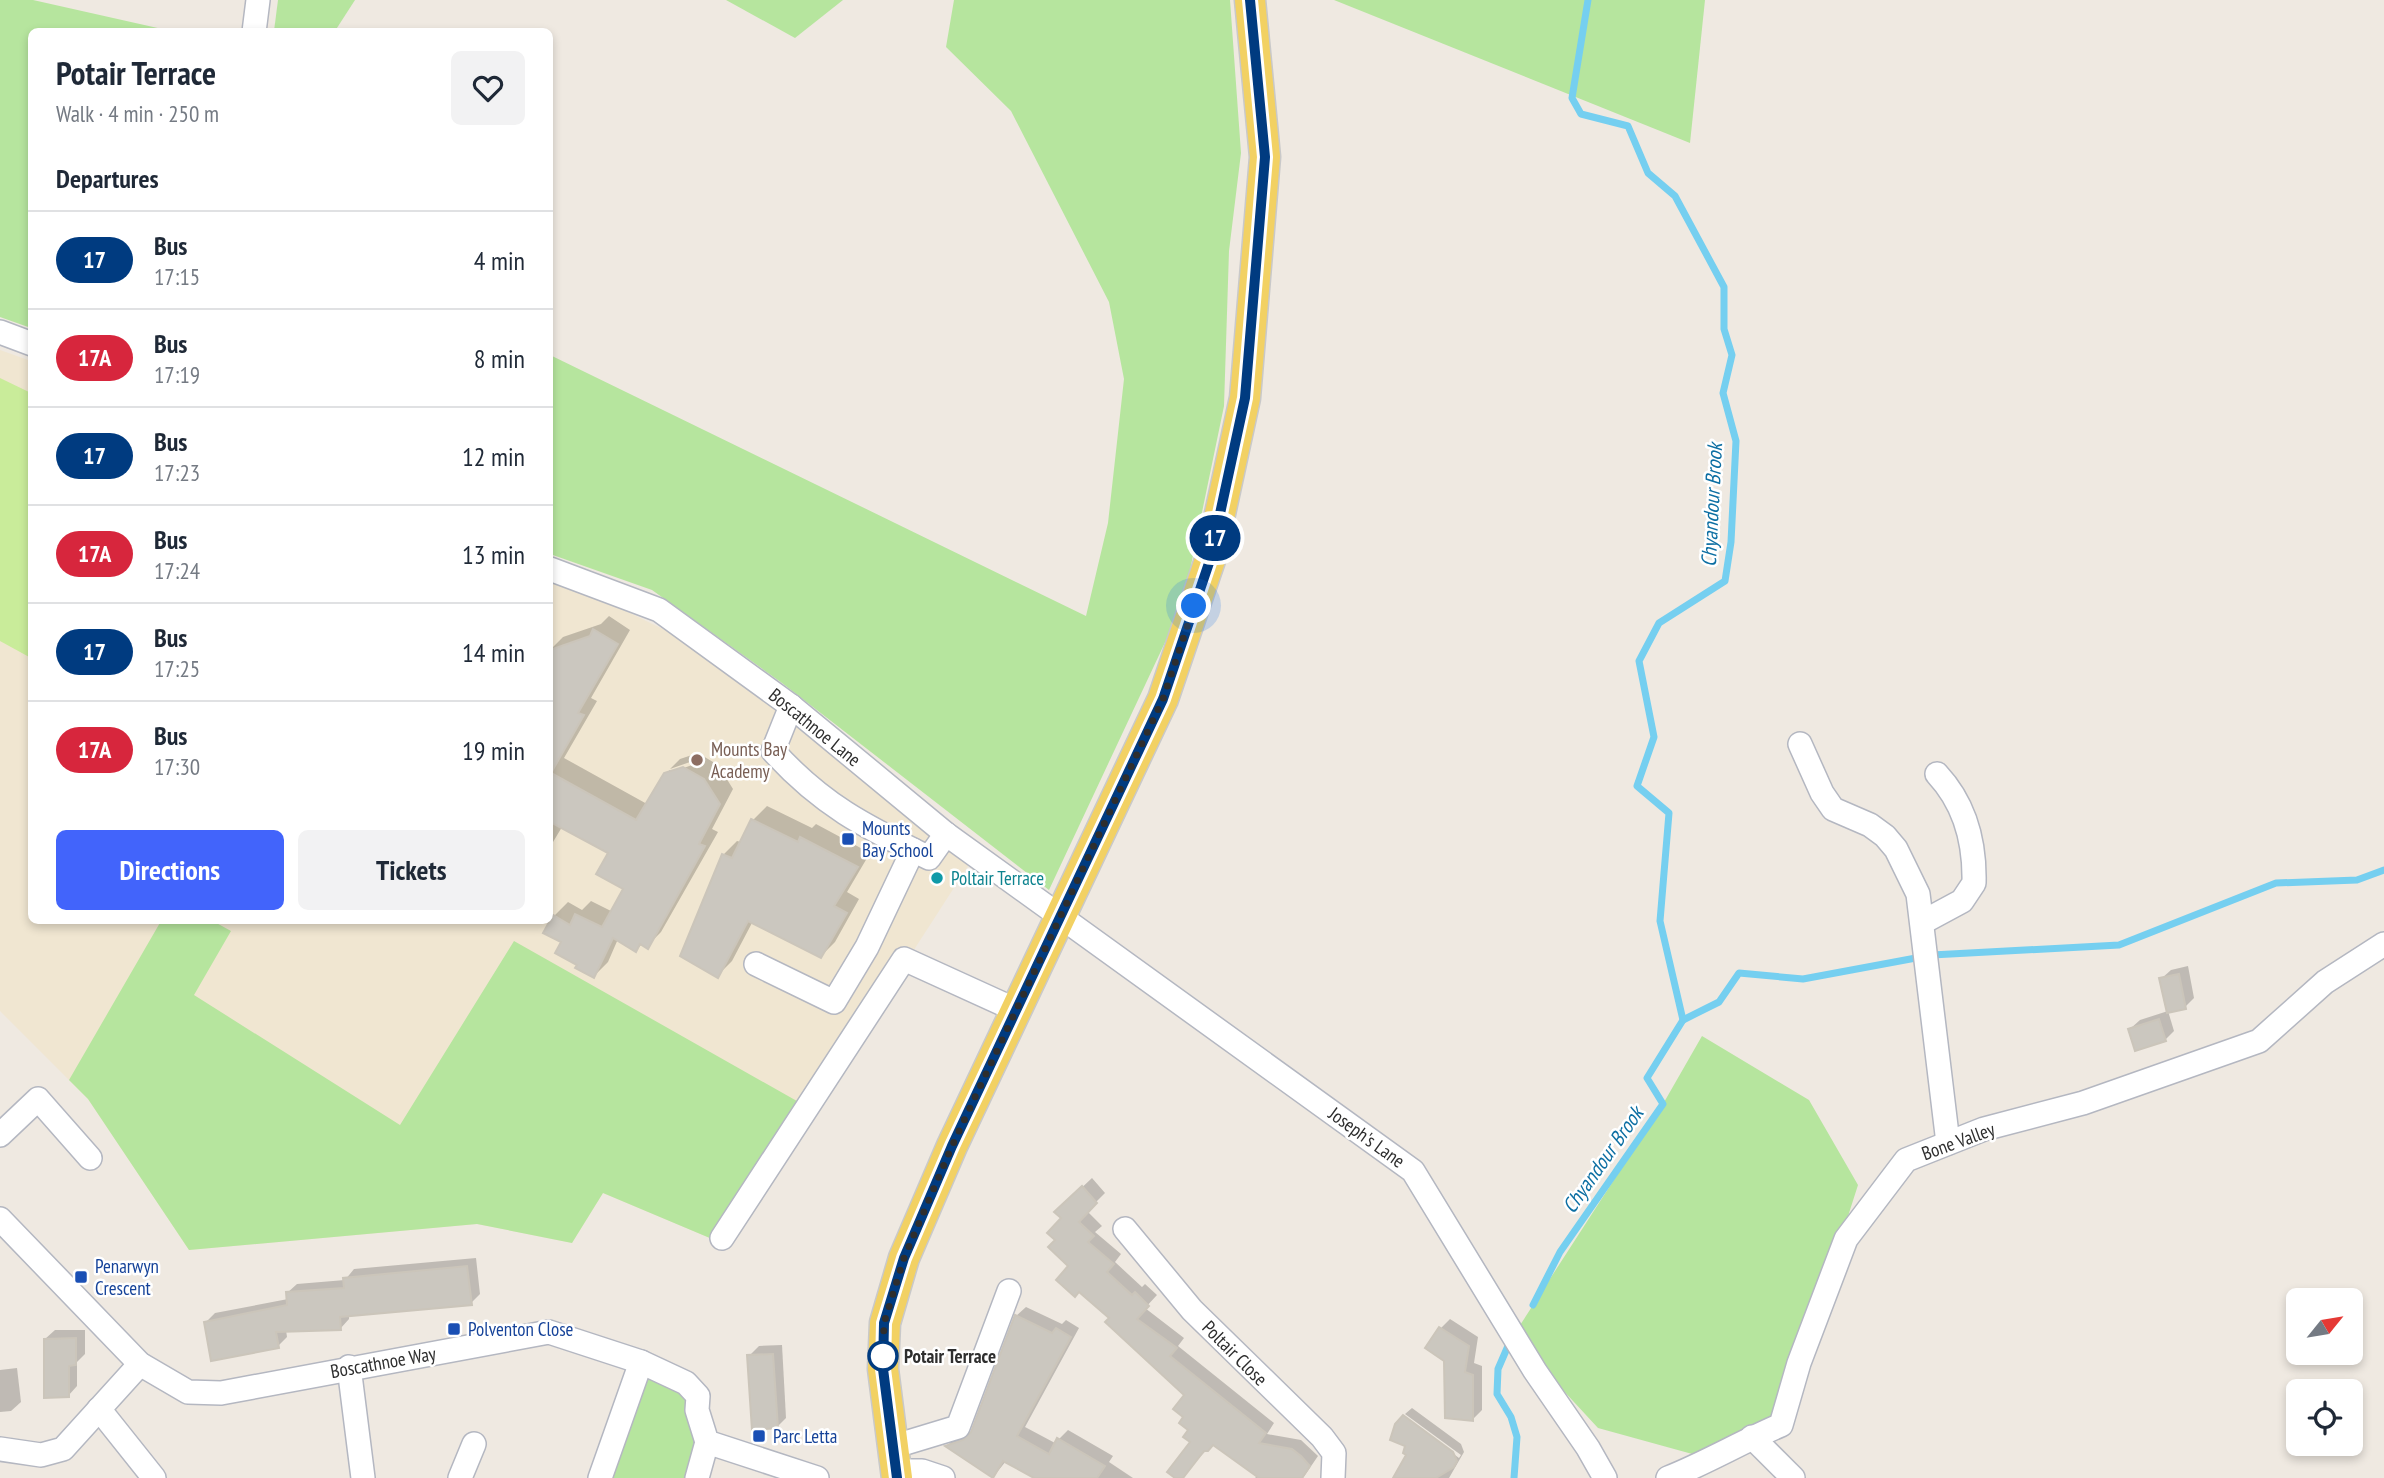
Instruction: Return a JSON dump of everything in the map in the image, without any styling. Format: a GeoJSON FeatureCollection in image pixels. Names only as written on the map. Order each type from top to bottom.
{"type":"FeatureCollection","features":[{"type":"Feature","properties":{"kind":"main road"},"geometry":{"type":"LineString","coordinates":[[895,1465],[883,1369],[884,1323],[904,1258],[952,1146],[1163,699],[1210,560],[1245,398],[1265,157],[1250,0]]}},
{"type":"Feature","properties":{"kind":"street"},"geometry":{"type":"LineString","coordinates":[[254,28],[258,0]]}},
{"type":"Feature","properties":{"kind":"street"},"geometry":{"type":"LineString","coordinates":[[0,332],[28,342]]}},
{"type":"Feature","properties":{"kind":"street","name":"Boscathnoe Lane"},"geometry":{"type":"LineString","coordinates":[[553,570],[659,610],[791,706],[946,834],[1061,916]]}},
{"type":"Feature","properties":{"kind":"street"},"geometry":{"type":"LineString","coordinates":[[791,706],[773,751],[803,784],[860,824],[929,858],[946,834]]}},
{"type":"Feature","properties":{"kind":"street"},"geometry":{"type":"LineString","coordinates":[[1800,744],[1822,793],[1833,809],[1870,825],[1885,836],[1896,849],[1918,894],[1948,1143]]}},
{"type":"Feature","properties":{"kind":"street"},"geometry":{"type":"LineString","coordinates":[[1923,922],[1962,901],[1974,883],[1964,815],[1950,788],[1937,774]]}},
{"type":"Feature","properties":{"kind":"street"},"geometry":{"type":"LineString","coordinates":[[756,964],[834,1002],[867,947],[913,850]]}},
{"type":"Feature","properties":{"kind":"street","name":"Joseph's Lane"},"geometry":{"type":"LineString","coordinates":[[1061,916],[1413,1171],[1535,1371],[1588,1448],[1605,1478]]}},
{"type":"Feature","properties":{"kind":"street","name":"Bone Valley"},"geometry":{"type":"LineString","coordinates":[[1668,1478],[1714,1460],[1752,1437],[1781,1425],[1799,1363],[1846,1239],[1906,1160],[1984,1129],[2082,1103],[2259,1041],[2325,982],[2384,944]]}},
{"type":"Feature","properties":{"kind":"street"},"geometry":{"type":"LineString","coordinates":[[722,1238],[904,960],[1016,1010]]}},
{"type":"Feature","properties":{"kind":"street"},"geometry":{"type":"LineString","coordinates":[[0,1135],[38,1099],[90,1158]]}},
{"type":"Feature","properties":{"kind":"street","name":"Boscathnoe Way"},"geometry":{"type":"LineString","coordinates":[[0,1219],[140,1364],[188,1392],[221,1393],[349,1367],[549,1332],[641,1362],[686,1383],[698,1396],[697,1410],[707,1442]]}},
{"type":"Feature","properties":{"kind":"street","name":"Poltair Close"},"geometry":{"type":"LineString","coordinates":[[1125,1229],[1192,1310],[1322,1437],[1334,1453],[1333,1478]]}},
{"type":"Feature","properties":{"kind":"street"},"geometry":{"type":"LineString","coordinates":[[895,1465],[958,1427],[1009,1291]]}},
{"type":"Feature","properties":{"kind":"street"},"geometry":{"type":"LineString","coordinates":[[600,1478],[641,1362]]}},
{"type":"Feature","properties":{"kind":"street"},"geometry":{"type":"LineString","coordinates":[[0,1449],[41,1455],[63,1449],[140,1364]]}},
{"type":"Feature","properties":{"kind":"street"},"geometry":{"type":"LineString","coordinates":[[349,1367],[363,1478]]}},
{"type":"Feature","properties":{"kind":"street"},"geometry":{"type":"LineString","coordinates":[[99,1409],[154,1478]]}},
{"type":"Feature","properties":{"kind":"street"},"geometry":{"type":"LineString","coordinates":[[1752,1437],[1793,1478]]}},
{"type":"Feature","properties":{"kind":"street"},"geometry":{"type":"LineString","coordinates":[[697,1478],[707,1442],[817,1478]]}},
{"type":"Feature","properties":{"kind":"street"},"geometry":{"type":"LineString","coordinates":[[460,1478],[474,1444]]}},
{"type":"Feature","properties":{"kind":"street"},"geometry":{"type":"LineString","coordinates":[[895,1465],[943,1478]]}},
{"type":"Feature","properties":{"kind":"shaded area","name":"Mounts Bay Academy"},"geometry":{"type":"Polygon","coordinates":[[[0,350],[28,360],[28,924],[553,924],[553,575],[720,657],[970,863],[724,1244],[603,1193],[572,1243],[477,1224],[189,1250],[88,1099],[0,1011],[0,350]]]}},
{"type":"Feature","properties":{"kind":"green space"},"geometry":{"type":"Polygon","coordinates":[[[0,0],[33,0],[158,28],[28,28],[28,327],[0,317],[0,0]]]}},
{"type":"Feature","properties":{"kind":"green space"},"geometry":{"type":"Polygon","coordinates":[[[278,0],[355,0],[337,28],[274,28],[278,0]]]}},
{"type":"Feature","properties":{"kind":"green space"},"geometry":{"type":"Polygon","coordinates":[[[726,0],[843,0],[795,38],[726,0]]]}},
{"type":"Feature","properties":{"kind":"green space"},"geometry":{"type":"Polygon","coordinates":[[[954,0],[1230,0],[1241,153],[1229,251],[1224,406],[1183,604],[1049,890],[782,683],[652,590],[553,555],[553,356],[1086,616],[1108,523],[1124,379],[1109,302],[1011,111],[946,47],[954,0]]]}},
{"type":"Feature","properties":{"kind":"green space"},"geometry":{"type":"Polygon","coordinates":[[[1334,0],[1705,0],[1690,143],[1334,0]]]}},
{"type":"Feature","properties":{"kind":"green space"},"geometry":{"type":"Polygon","coordinates":[[[0,378],[28,392],[28,656],[0,641],[0,378]]]}},
{"type":"Feature","properties":{"kind":"green space"},"geometry":{"type":"Polygon","coordinates":[[[159,924],[218,924],[231,931],[194,995],[400,1125],[514,941],[811,1109],[724,1244],[603,1193],[572,1243],[477,1224],[189,1250],[88,1099],[69,1080],[159,924]]]}},
{"type":"Feature","properties":{"kind":"green space"},"geometry":{"type":"Polygon","coordinates":[[[1702,1036],[1809,1100],[1858,1185],[1781,1425],[1714,1460],[1598,1428],[1513,1336],[1663,1104],[1702,1036]]]}},
{"type":"Feature","properties":{"kind":"green space"},"geometry":{"type":"Polygon","coordinates":[[[641,1362],[698,1396],[697,1478],[600,1478],[641,1362]]]}},
{"type":"Feature","properties":{"kind":"building"},"geometry":{"type":"Polygon","coordinates":[[[593,629],[618,644],[578,713],[584,715],[553,769],[553,649],[590,636],[593,629]]]}},
{"type":"Feature","properties":{"kind":"building"},"geometry":{"type":"Polygon","coordinates":[[[683,767],[704,779],[720,804],[699,844],[705,846],[648,949],[640,944],[636,952],[613,938],[594,978],[555,953],[561,942],[543,933],[548,924],[553,924],[553,915],[570,925],[575,914],[602,927],[623,889],[596,874],[608,853],[553,824],[553,774],[636,820],[664,773],[683,767]]]}},
{"type":"Feature","properties":{"kind":"building"},"geometry":{"type":"Polygon","coordinates":[[[751,819],[798,842],[800,837],[858,867],[834,906],[847,913],[821,958],[748,921],[718,978],[680,956],[722,854],[732,858],[751,819]]]}},
{"type":"Feature","properties":{"kind":"building"},"geometry":{"type":"Polygon","coordinates":[[[2179,974],[2186,1009],[2167,1013],[2159,978],[2179,974]]]}},
{"type":"Feature","properties":{"kind":"building"},"geometry":{"type":"Polygon","coordinates":[[[2159,1019],[2166,1041],[2135,1051],[2128,1029],[2159,1019]]]}},
{"type":"Feature","properties":{"kind":"building"},"geometry":{"type":"Polygon","coordinates":[[[1082,1186],[1097,1203],[1079,1222],[1094,1236],[1088,1242],[1114,1264],[1107,1272],[1132,1295],[1135,1292],[1149,1306],[1137,1319],[1177,1348],[1170,1356],[1266,1433],[1259,1443],[1292,1449],[1301,1456],[1310,1466],[1302,1478],[1259,1478],[1213,1445],[1208,1451],[1204,1451],[1183,1478],[1175,1478],[1167,1472],[1190,1442],[1183,1437],[1188,1430],[1179,1423],[1183,1417],[1173,1409],[1184,1395],[1105,1322],[1109,1318],[1079,1292],[1075,1297],[1056,1280],[1068,1266],[1048,1247],[1055,1240],[1047,1233],[1061,1218],[1054,1212],[1082,1186]]]}},
{"type":"Feature","properties":{"kind":"building"},"geometry":{"type":"Polygon","coordinates":[[[467,1266],[472,1305],[340,1317],[341,1330],[276,1332],[279,1348],[211,1361],[204,1322],[287,1305],[286,1292],[344,1288],[343,1278],[467,1266]]]}},
{"type":"Feature","properties":{"kind":"building"},"geometry":{"type":"Polygon","coordinates":[[[1015,1315],[1052,1333],[1056,1328],[1071,1337],[1017,1436],[1049,1454],[1057,1438],[1105,1466],[1097,1478],[1034,1478],[1003,1461],[993,1478],[945,1446],[963,1440],[971,1432],[1015,1315]]]}},
{"type":"Feature","properties":{"kind":"building"},"geometry":{"type":"Polygon","coordinates":[[[1439,1327],[1469,1346],[1465,1372],[1473,1375],[1473,1421],[1445,1418],[1444,1361],[1425,1348],[1439,1327]]]}},
{"type":"Feature","properties":{"kind":"building"},"geometry":{"type":"Polygon","coordinates":[[[76,1338],[76,1365],[69,1366],[69,1397],[44,1398],[44,1339],[76,1338]]]}},
{"type":"Feature","properties":{"kind":"building"},"geometry":{"type":"Polygon","coordinates":[[[773,1354],[778,1428],[752,1430],[747,1355],[773,1354]]]}},
{"type":"Feature","properties":{"kind":"building"},"geometry":{"type":"Polygon","coordinates":[[[1403,1415],[1453,1452],[1457,1461],[1454,1467],[1436,1478],[1393,1478],[1406,1455],[1403,1453],[1405,1446],[1390,1440],[1395,1424],[1403,1415]]]}},
{"type":"Feature","properties":{"kind":"waterway","name":"Chyandour Brook"},"geometry":{"type":"LineString","coordinates":[[1533,1305],[1560,1252],[1663,1104],[1647,1078],[1683,1020],[1660,921],[1669,813],[1637,786],[1654,737],[1639,661],[1659,623],[1725,581],[1731,542],[1736,441],[1723,393],[1732,355],[1724,329],[1724,287],[1675,196],[1648,173],[1628,126],[1581,114],[1572,98],[1588,0]]}},
{"type":"Feature","properties":{"kind":"waterway"},"geometry":{"type":"LineString","coordinates":[[1683,1020],[1719,1002],[1739,973],[1803,979],[1932,955],[2119,945],[2276,883],[2357,880],[2384,870]]}},
{"type":"Feature","properties":{"kind":"waterway","name":"Chyandour Brook"},"geometry":{"type":"LineString","coordinates":[[1511,1339],[1498,1369],[1497,1394],[1511,1417],[1517,1437],[1514,1478]]}},
{"type":"Feature","properties":{"kind":"bus line","name":"17"},"geometry":{"type":"LineString","coordinates":[[897,1478],[883,1369],[884,1323],[904,1258],[952,1146],[1163,699],[1210,560],[1245,398],[1265,157],[1250,0]]}},
{"type":"Feature","properties":{"kind":"place","name":"Mounts Bay Academy"},"geometry":{"type":"Point","coordinates":[697,760]}},
{"type":"Feature","properties":{"kind":"place","name":"Mounts Bay School"},"geometry":{"type":"Point","coordinates":[848,839]}},
{"type":"Feature","properties":{"kind":"place","name":"Poltair Terrace"},"geometry":{"type":"Point","coordinates":[937,878]}},
{"type":"Feature","properties":{"kind":"place","name":"Penarwyn Crescent"},"geometry":{"type":"Point","coordinates":[81,1277]}},
{"type":"Feature","properties":{"kind":"place","name":"Polventon Close"},"geometry":{"type":"Point","coordinates":[454,1329]}},
{"type":"Feature","properties":{"kind":"place","name":"Potair Terrace"},"geometry":{"type":"Point","coordinates":[883,1356]}},
{"type":"Feature","properties":{"kind":"place","name":"Parc Letta"},"geometry":{"type":"Point","coordinates":[759,1436]}},
{"type":"Feature","properties":{"kind":"route"},"geometry":{"type":"LineString","coordinates":[[883,1356],[884,1323],[904,1258],[952,1146],[1163,699],[1194,606]]}}]}
